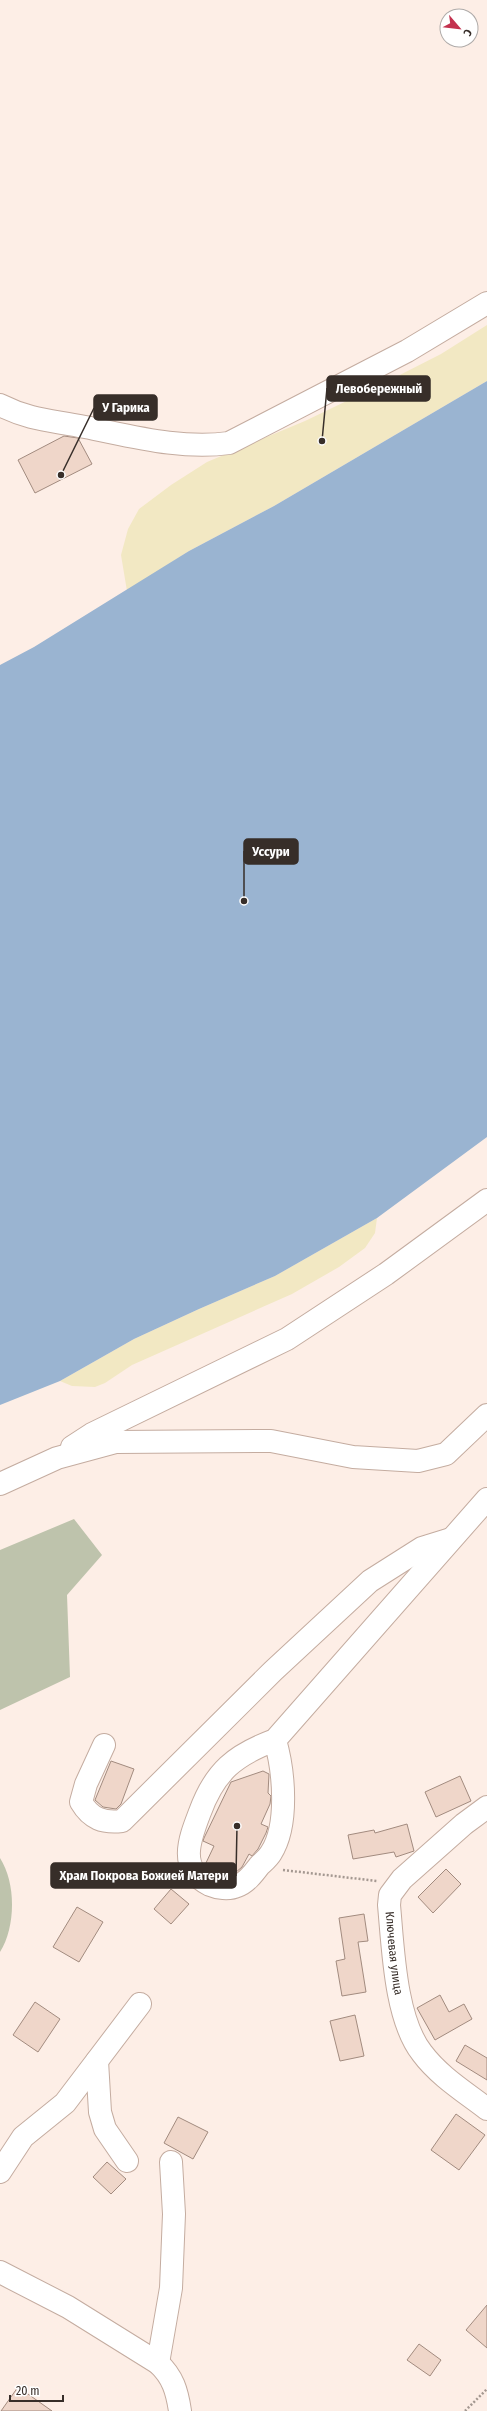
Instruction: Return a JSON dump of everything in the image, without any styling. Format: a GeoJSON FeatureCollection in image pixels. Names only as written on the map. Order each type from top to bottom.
{"type":"FeatureCollection","features":[{"type":"Feature","properties":{"kind":"lane"},"geometry":{"type":"LineString","coordinates":[[0,405],[22,416],[42,421],[140,437],[212,445],[229,443],[407,351],[487,303]]}},
{"type":"Feature","properties":{"kind":"lane"},"geometry":{"type":"LineString","coordinates":[[57,1458],[92,1434],[287,1339],[386,1274],[487,1200]]}},
{"type":"Feature","properties":{"kind":"lane"},"geometry":{"type":"LineString","coordinates":[[0,1484],[57,1458],[116,1442],[271,1441],[353,1457],[418,1461],[446,1454],[487,1415]]}},
{"type":"Feature","properties":{"kind":"lane"},"geometry":{"type":"LineString","coordinates":[[275,1740],[282,1761],[284,1787],[279,1828],[272,1852],[251,1876],[236,1887],[217,1888],[199,1880],[189,1863],[189,1841],[209,1788],[224,1769],[241,1755],[275,1740],[487,1499]]}},
{"type":"Feature","properties":{"kind":"lane"},"geometry":{"type":"LineString","coordinates":[[104,1745],[86,1784],[81,1802],[88,1813],[107,1822],[122,1821],[273,1671],[370,1581],[422,1548],[453,1538]]}},
{"type":"Feature","properties":{"kind":"lane","name":"Ключевая улица"},"geometry":{"type":"LineString","coordinates":[[487,1807],[464,1824],[402,1879],[390,1895],[389,1905],[396,1977],[406,2020],[415,2043],[434,2067],[487,2109]]}},
{"type":"Feature","properties":{"kind":"lane"},"geometry":{"type":"LineString","coordinates":[[0,2172],[24,2137],[65,2103],[140,2004]]}},
{"type":"Feature","properties":{"kind":"lane"},"geometry":{"type":"LineString","coordinates":[[97,2061],[100,2112],[105,2129],[127,2161]]}},
{"type":"Feature","properties":{"kind":"lane"},"geometry":{"type":"LineString","coordinates":[[158,2363],[171,2288],[174,2214],[171,2162]]}},
{"type":"Feature","properties":{"kind":"lane"},"geometry":{"type":"LineString","coordinates":[[0,2272],[68,2307],[158,2363],[169,2374],[177,2391],[180,2411]]}},
{"type":"Feature","properties":{"kind":"path"},"geometry":{"type":"LineString","coordinates":[[282,1870],[375,1881]]}},
{"type":"Feature","properties":{"kind":"path"},"geometry":{"type":"LineString","coordinates":[[466,2411],[487,2389]]}},
{"type":"Feature","properties":{"kind":"green space"},"geometry":{"type":"Polygon","coordinates":[[[74,1519],[102,1555],[67,1595],[70,1677],[0,1710],[0,1550],[74,1519]]]}},
{"type":"Feature","properties":{"kind":"green space"},"geometry":{"type":"Polygon","coordinates":[[[0,1858],[9,1880],[12,1905],[9,1930],[0,1952],[0,1858]]]}},
{"type":"Feature","properties":{"kind":"sand"},"geometry":{"type":"Polygon","coordinates":[[[487,325],[487,381],[274,506],[189,551],[127,591],[121,555],[128,529],[139,509],[171,485],[207,462],[305,421],[384,383],[441,354],[487,325]]]}},
{"type":"Feature","properties":{"kind":"sand"},"geometry":{"type":"Polygon","coordinates":[[[377,1218],[375,1233],[365,1248],[339,1267],[292,1294],[132,1365],[105,1383],[95,1387],[72,1386],[60,1381],[134,1339],[275,1276],[377,1218]]]}},
{"type":"Feature","properties":{"kind":"water"},"geometry":{"type":"Polygon","coordinates":[[[487,381],[487,1137],[377,1218],[275,1276],[134,1339],[60,1381],[0,1405],[0,665],[34,647],[189,551],[274,506],[487,381]]]}},
{"type":"Feature","properties":{"kind":"building"},"geometry":{"type":"Polygon","coordinates":[[[64,436],[78,438],[92,464],[35,493],[18,460],[64,436]]]}},
{"type":"Feature","properties":{"kind":"building"},"geometry":{"type":"Polygon","coordinates":[[[111,1761],[134,1769],[121,1804],[116,1809],[103,1807],[95,1800],[111,1761]]]}},
{"type":"Feature","properties":{"kind":"building"},"geometry":{"type":"Polygon","coordinates":[[[263,1771],[269,1774],[268,1793],[271,1796],[270,1804],[261,1824],[268,1827],[266,1833],[258,1849],[252,1856],[249,1854],[242,1867],[235,1873],[227,1876],[205,1865],[214,1846],[203,1841],[204,1838],[231,1782],[263,1771]]]}},
{"type":"Feature","properties":{"kind":"building"},"geometry":{"type":"Polygon","coordinates":[[[460,1776],[471,1801],[436,1817],[425,1792],[460,1776]]]}},
{"type":"Feature","properties":{"kind":"building"},"geometry":{"type":"Polygon","coordinates":[[[407,1824],[414,1851],[396,1857],[394,1852],[353,1859],[348,1835],[374,1830],[375,1833],[407,1824]]]}},
{"type":"Feature","properties":{"kind":"building"},"geometry":{"type":"Polygon","coordinates":[[[446,1869],[461,1884],[433,1913],[418,1897],[446,1869]]]}},
{"type":"Feature","properties":{"kind":"building"},"geometry":{"type":"Polygon","coordinates":[[[171,1889],[189,1904],[171,1924],[154,1909],[171,1889]]]}},
{"type":"Feature","properties":{"kind":"building"},"geometry":{"type":"Polygon","coordinates":[[[77,1907],[103,1922],[79,1962],[53,1947],[77,1907]]]}},
{"type":"Feature","properties":{"kind":"building"},"geometry":{"type":"Polygon","coordinates":[[[364,1914],[368,1941],[358,1942],[366,1992],[342,1996],[336,1961],[345,1959],[339,1918],[364,1914]]]}},
{"type":"Feature","properties":{"kind":"building"},"geometry":{"type":"Polygon","coordinates":[[[440,1995],[449,2012],[464,2004],[472,2019],[435,2040],[417,2008],[440,1995]]]}},
{"type":"Feature","properties":{"kind":"building"},"geometry":{"type":"Polygon","coordinates":[[[35,2002],[60,2019],[38,2052],[13,2035],[35,2002]]]}},
{"type":"Feature","properties":{"kind":"building"},"geometry":{"type":"Polygon","coordinates":[[[355,2015],[364,2056],[340,2061],[330,2021],[355,2015]]]}},
{"type":"Feature","properties":{"kind":"building"},"geometry":{"type":"Polygon","coordinates":[[[465,2045],[487,2058],[487,2080],[456,2061],[465,2045]]]}},
{"type":"Feature","properties":{"kind":"building"},"geometry":{"type":"Polygon","coordinates":[[[456,2114],[485,2135],[459,2170],[431,2150],[456,2114]]]}},
{"type":"Feature","properties":{"kind":"building"},"geometry":{"type":"Polygon","coordinates":[[[178,2117],[208,2132],[193,2159],[164,2143],[178,2117]]]}},
{"type":"Feature","properties":{"kind":"building"},"geometry":{"type":"Polygon","coordinates":[[[107,2162],[126,2179],[111,2194],[93,2177],[107,2162]]]}},
{"type":"Feature","properties":{"kind":"building"},"geometry":{"type":"Polygon","coordinates":[[[487,2305],[487,2348],[466,2330],[487,2305]]]}},
{"type":"Feature","properties":{"kind":"building"},"geometry":{"type":"Polygon","coordinates":[[[419,2344],[441,2360],[430,2376],[407,2360],[419,2344]]]}},
{"type":"Feature","properties":{"kind":"building"},"geometry":{"type":"Polygon","coordinates":[[[18,2387],[52,2411],[1,2411],[18,2387]]]}},
{"type":"Feature","properties":{"kind":"place","name":"Левобережный"},"geometry":{"type":"Point","coordinates":[322,441]}},
{"type":"Feature","properties":{"kind":"place","name":"У Гарика"},"geometry":{"type":"Point","coordinates":[61,475]}},
{"type":"Feature","properties":{"kind":"place","name":"Уссури"},"geometry":{"type":"Point","coordinates":[244,901]}},
{"type":"Feature","properties":{"kind":"place","name":"Храм Покрова Божией Матери"},"geometry":{"type":"Point","coordinates":[237,1826]}}]}
